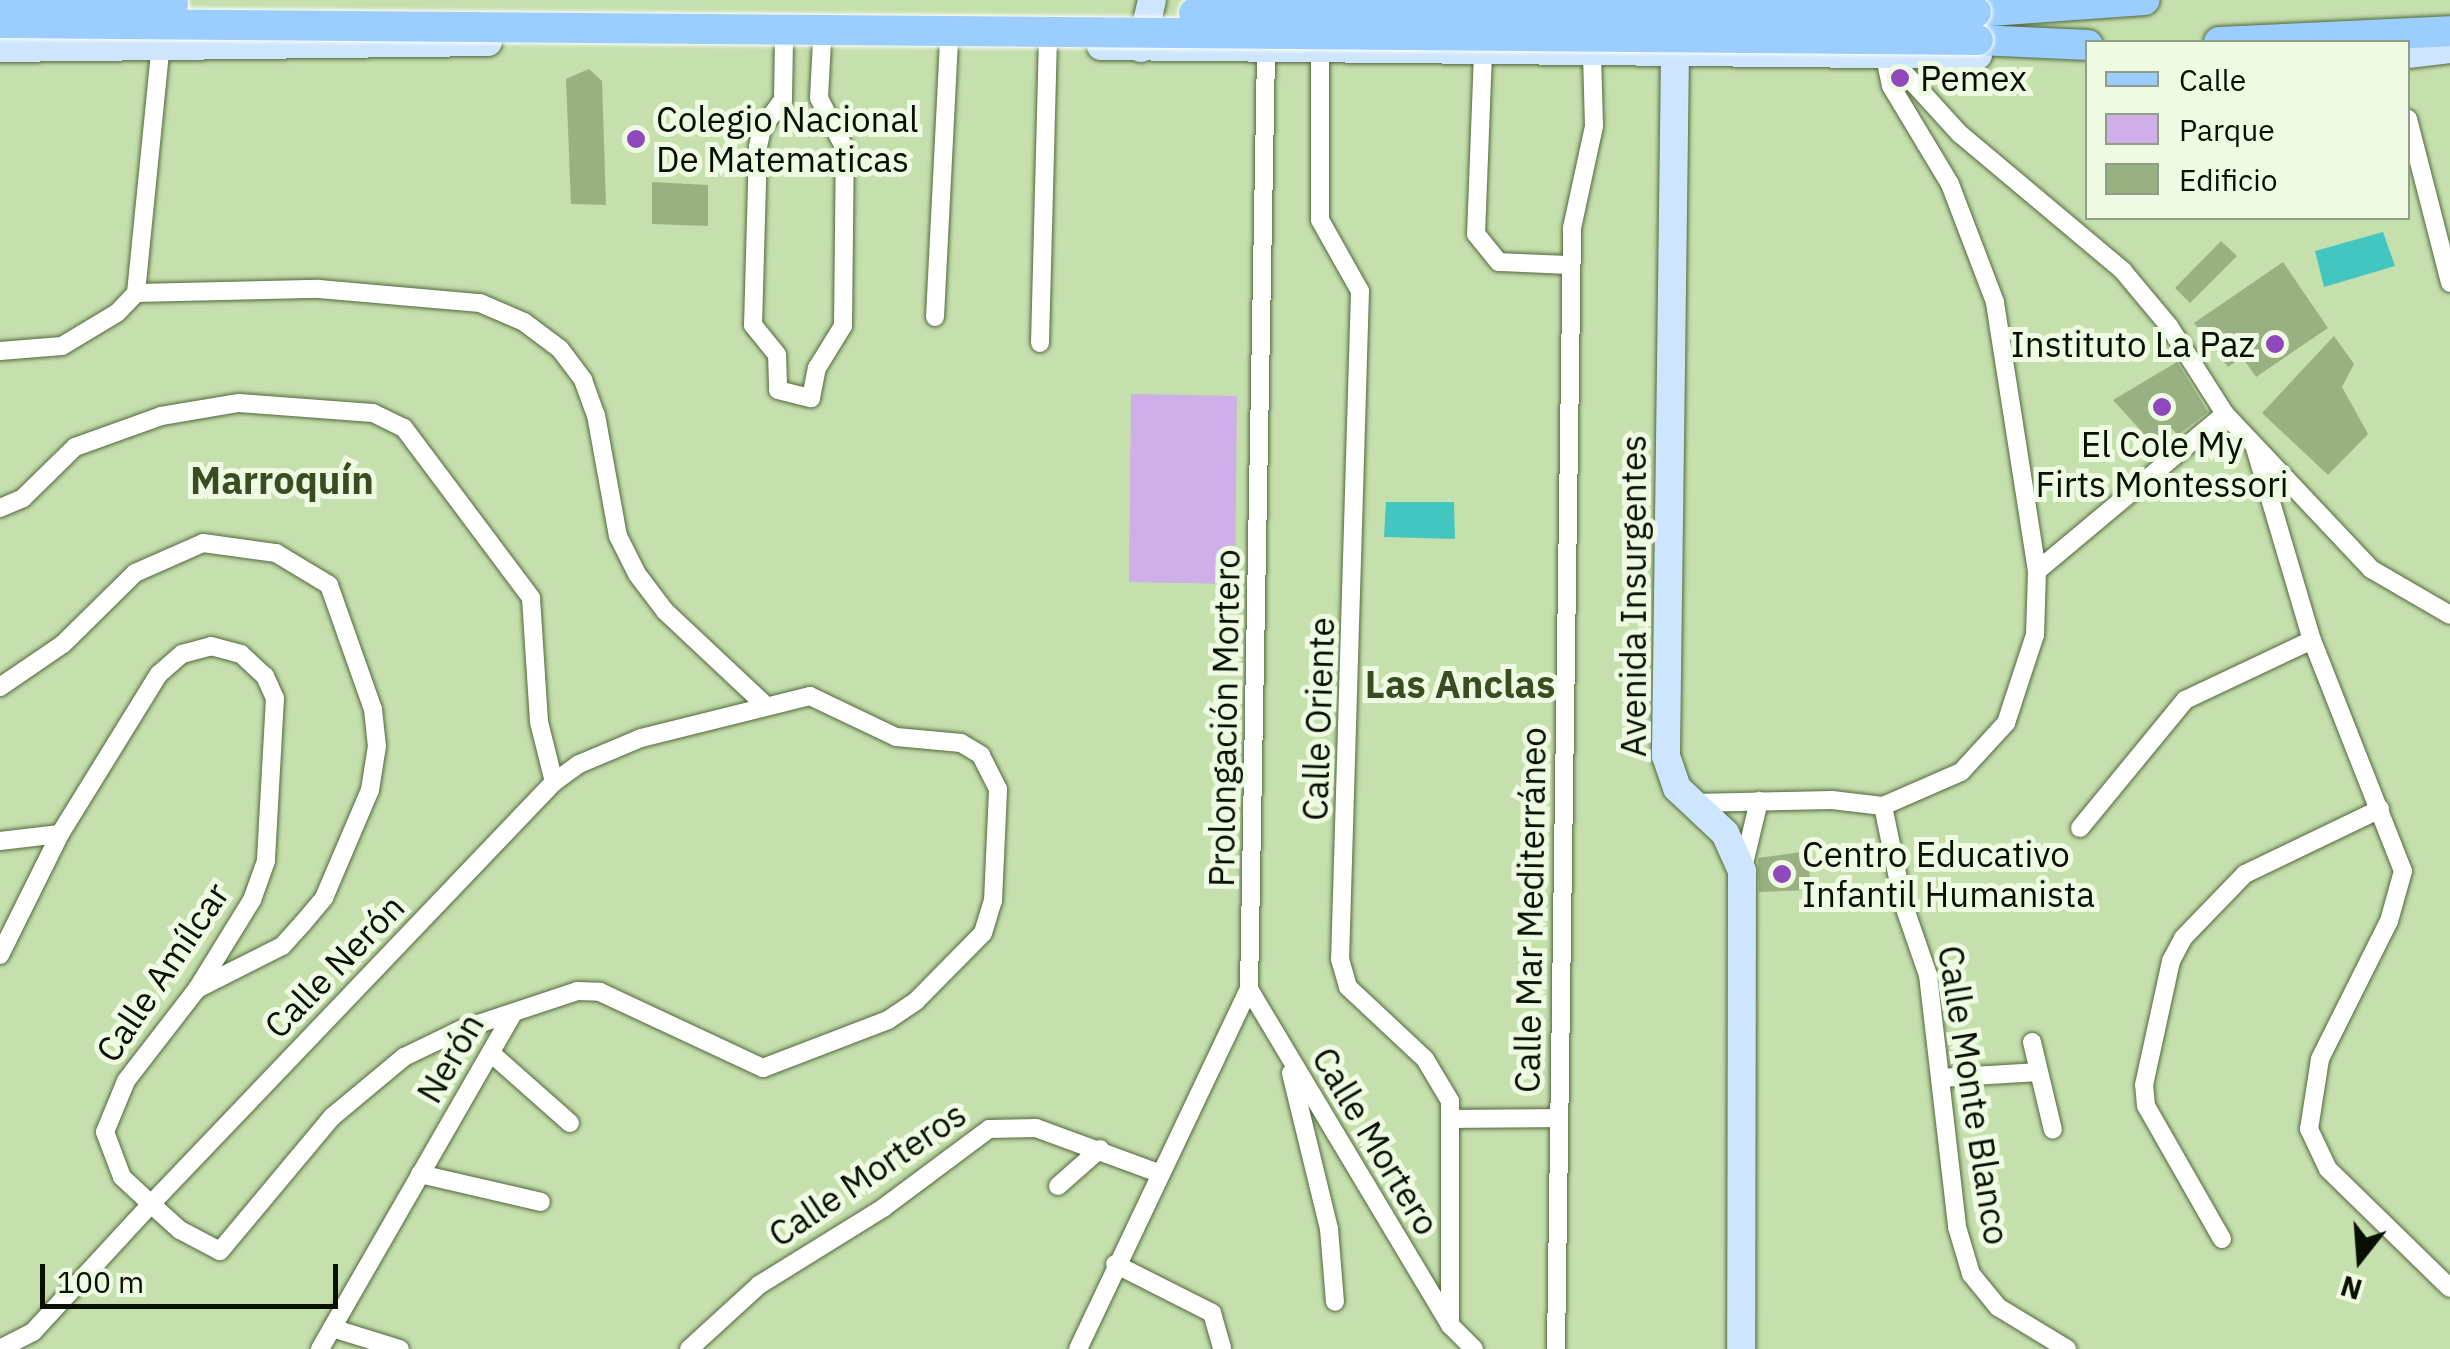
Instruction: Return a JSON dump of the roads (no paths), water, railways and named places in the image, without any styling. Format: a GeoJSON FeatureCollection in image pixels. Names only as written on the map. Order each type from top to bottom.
{"type":"FeatureCollection","features":[{"type":"Feature","properties":{"kind":"main road"},"geometry":{"type":"LineString","coordinates":[[0,24],[1977,26],[2145,0]]}},
{"type":"Feature","properties":{"kind":"main road"},"geometry":{"type":"LineString","coordinates":[[0,2],[1610,17],[1977,26],[2085,44]]}},
{"type":"Feature","properties":{"kind":"main road"},"geometry":{"type":"LineString","coordinates":[[2258,40],[2450,30]]}},
{"type":"Feature","properties":{"kind":"street"},"geometry":{"type":"LineString","coordinates":[[0,352],[62,346],[116,313],[136,293],[166,0]]}},
{"type":"Feature","properties":{"kind":"street"},"geometry":{"type":"LineString","coordinates":[[1141,48],[1152,0]]}},
{"type":"Feature","properties":{"kind":"street"},"geometry":{"type":"LineString","coordinates":[[1186,49],[1198,0]]}},
{"type":"Feature","properties":{"kind":"street"},"geometry":{"type":"LineString","coordinates":[[1850,0],[1888,54],[1960,134],[2124,271],[2169,326],[2225,414],[2371,568],[2450,615]]}},
{"type":"Feature","properties":{"kind":"street"},"geometry":{"type":"LineString","coordinates":[[1888,54],[1928,25],[1940,0]]}},
{"type":"Feature","properties":{"kind":"street"},"geometry":{"type":"LineString","coordinates":[[784,42],[783,100],[762,128],[758,147],[753,325],[776,354],[778,390],[811,398],[817,368],[843,326],[844,150],[819,98],[822,41]]}},
{"type":"Feature","properties":{"kind":"street"},"geometry":{"type":"LineString","coordinates":[[0,48],[161,42],[822,41],[1483,53],[2085,55]]}},
{"type":"Feature","properties":{"kind":"street"},"geometry":{"type":"LineString","coordinates":[[935,317],[950,43]]}},
{"type":"Feature","properties":{"kind":"street"},"geometry":{"type":"LineString","coordinates":[[1040,343],[1048,44]]}},
{"type":"Feature","properties":{"kind":"street"},"geometry":{"type":"LineString","coordinates":[[2410,54],[2450,49]]}},
{"type":"Feature","properties":{"kind":"street","name":"Prolongación Mortero"},"geometry":{"type":"LineString","coordinates":[[1078,1349],[1115,1264],[1250,989],[1266,50]]}},
{"type":"Feature","properties":{"kind":"street","name":"Calle Oriente"},"geometry":{"type":"LineString","coordinates":[[1320,51],[1320,220],[1360,291],[1340,959],[1348,987],[1440,1080],[1454,1119],[1450,1325]]}},
{"type":"Feature","properties":{"kind":"street"},"geometry":{"type":"LineString","coordinates":[[1483,53],[1476,234],[1499,262],[1571,265]]}},
{"type":"Feature","properties":{"kind":"street","name":"Calle Mar Mediterráneo"},"geometry":{"type":"LineString","coordinates":[[1556,1349],[1572,228],[1594,126],[1592,54]]}},
{"type":"Feature","properties":{"kind":"street"},"geometry":{"type":"LineString","coordinates":[[1687,804],[1760,801],[1884,806],[1961,772],[2006,724],[2035,635],[2037,570],[1989,283],[1950,184],[1891,86],[1888,54]]}},
{"type":"Feature","properties":{"kind":"street","name":"Avenida Insurgentes"},"geometry":{"type":"LineString","coordinates":[[1675,55],[1666,756],[1687,804],[1725,834],[1742,871],[1741,1349]]}},
{"type":"Feature","properties":{"kind":"street"},"geometry":{"type":"LineString","coordinates":[[2410,127],[2450,283]]}},
{"type":"Feature","properties":{"kind":"street"},"geometry":{"type":"LineString","coordinates":[[136,293],[318,289],[480,302],[524,322],[560,349],[583,380],[596,415],[618,536],[636,574],[665,611],[763,703]]}},
{"type":"Feature","properties":{"kind":"street"},"geometry":{"type":"LineString","coordinates":[[0,508],[22,498],[75,447],[161,416],[239,404],[373,413],[404,428],[531,598],[539,722],[554,782]]}},
{"type":"Feature","properties":{"kind":"street"},"geometry":{"type":"LineString","coordinates":[[2037,570],[2225,414]]}},
{"type":"Feature","properties":{"kind":"street"},"geometry":{"type":"LineString","coordinates":[[2255,448],[2312,640],[2398,848],[2399,893],[2320,1059],[2310,1128],[2328,1169],[2450,1288]]}},
{"type":"Feature","properties":{"kind":"street"},"geometry":{"type":"LineString","coordinates":[[0,687],[63,644],[135,573],[203,543],[276,553],[329,585],[373,710],[377,746],[370,790],[324,898],[303,923],[282,946],[197,990]]}},
{"type":"Feature","properties":{"kind":"street"},"geometry":{"type":"LineString","coordinates":[[2080,828],[2186,700],[2312,640]]}},
{"type":"Feature","properties":{"kind":"street","name":"Calle Amílcar"},"geometry":{"type":"LineString","coordinates":[[0,955],[60,834],[159,674],[182,654],[211,646],[241,654],[265,676],[277,721],[266,861],[252,900],[197,990],[126,1082],[105,1132],[122,1177],[210,1250],[220,1251],[332,1117],[404,1057],[513,1013]]}},
{"type":"Feature","properties":{"kind":"street","name":"Calle Nerón"},"geometry":{"type":"LineString","coordinates":[[0,1348],[33,1332],[150,1204],[554,782],[609,749],[763,703],[827,700],[896,738],[961,743],[981,755],[998,789],[993,901],[983,933],[902,1010],[785,1064],[763,1068],[741,1062]]}},
{"type":"Feature","properties":{"kind":"street"},"geometry":{"type":"LineString","coordinates":[[1742,871],[1760,801]]}},
{"type":"Feature","properties":{"kind":"street","name":"Calle Monte Blanco"},"geometry":{"type":"LineString","coordinates":[[1884,806],[1904,903],[1928,974],[1957,1227],[1970,1274],[1998,1307],[2066,1349]]}},
{"type":"Feature","properties":{"kind":"street"},"geometry":{"type":"LineString","coordinates":[[2222,1239],[2146,1106],[2144,1084],[2171,962],[2184,938],[2245,874],[2380,809]]}},
{"type":"Feature","properties":{"kind":"street"},"geometry":{"type":"LineString","coordinates":[[0,841],[60,834]]}},
{"type":"Feature","properties":{"kind":"street","name":"Calle Mortero"},"geometry":{"type":"LineString","coordinates":[[1250,989],[1288,1059],[1450,1325]]}},
{"type":"Feature","properties":{"kind":"street","name":"Nerón"},"geometry":{"type":"LineString","coordinates":[[320,1349],[513,1013],[577,991],[600,992],[741,1062]]}},
{"type":"Feature","properties":{"kind":"street"},"geometry":{"type":"LineString","coordinates":[[2032,1042],[2053,1130]]}},
{"type":"Feature","properties":{"kind":"street"},"geometry":{"type":"LineString","coordinates":[[492,1054],[570,1123]]}},
{"type":"Feature","properties":{"kind":"street"},"geometry":{"type":"LineString","coordinates":[[1288,1059],[1328,1229],[1335,1302]]}},
{"type":"Feature","properties":{"kind":"street"},"geometry":{"type":"LineString","coordinates":[[1940,1078],[2038,1072]]}},
{"type":"Feature","properties":{"kind":"street"},"geometry":{"type":"LineString","coordinates":[[1454,1119],[1558,1118]]}},
{"type":"Feature","properties":{"kind":"street","name":"Calle Morteros"},"geometry":{"type":"LineString","coordinates":[[689,1349],[759,1284],[884,1208],[989,1129],[1036,1128],[1161,1174]]}},
{"type":"Feature","properties":{"kind":"street"},"geometry":{"type":"LineString","coordinates":[[1058,1186],[1100,1149]]}},
{"type":"Feature","properties":{"kind":"street"},"geometry":{"type":"LineString","coordinates":[[420,1174],[542,1202]]}},
{"type":"Feature","properties":{"kind":"street"},"geometry":{"type":"LineString","coordinates":[[1115,1264],[1212,1313],[1222,1349]]}},
{"type":"Feature","properties":{"kind":"street"},"geometry":{"type":"LineString","coordinates":[[1450,1325],[1474,1349]]}},
{"type":"Feature","properties":{"kind":"street"},"geometry":{"type":"LineString","coordinates":[[332,1328],[400,1349]]}},
{"type":"Feature","properties":{"kind":"water"},"geometry":{"type":"Polygon","coordinates":[[[2383,232],[2395,266],[2324,287],[2315,251],[2383,232]]]}},
{"type":"Feature","properties":{"kind":"water"},"geometry":{"type":"Polygon","coordinates":[[[1386,502],[1454,502],[1455,539],[1384,537],[1386,502]]]}},
{"type":"Feature","properties":{"kind":"place","name":"Pemex"},"geometry":{"type":"Point","coordinates":[1900,78]}},
{"type":"Feature","properties":{"kind":"place","name":"Colegio Nacional De Matematicas"},"geometry":{"type":"Point","coordinates":[636,139]}},
{"type":"Feature","properties":{"kind":"place","name":"Instituto La Paz"},"geometry":{"type":"Point","coordinates":[2275,344]}},
{"type":"Feature","properties":{"kind":"place","name":"El Cole My Firts Montessori"},"geometry":{"type":"Point","coordinates":[2162,407]}},
{"type":"Feature","properties":{"kind":"place","name":"Centro Educativo Infantil Humanista"},"geometry":{"type":"Point","coordinates":[1782,874]}},
{"type":"Feature","properties":{"kind":"district","name":"Marroquín"},"geometry":{"type":"Point","coordinates":[282,480]}},
{"type":"Feature","properties":{"kind":"district","name":"Las Anclas"},"geometry":{"type":"Point","coordinates":[1460,684]}}]}
